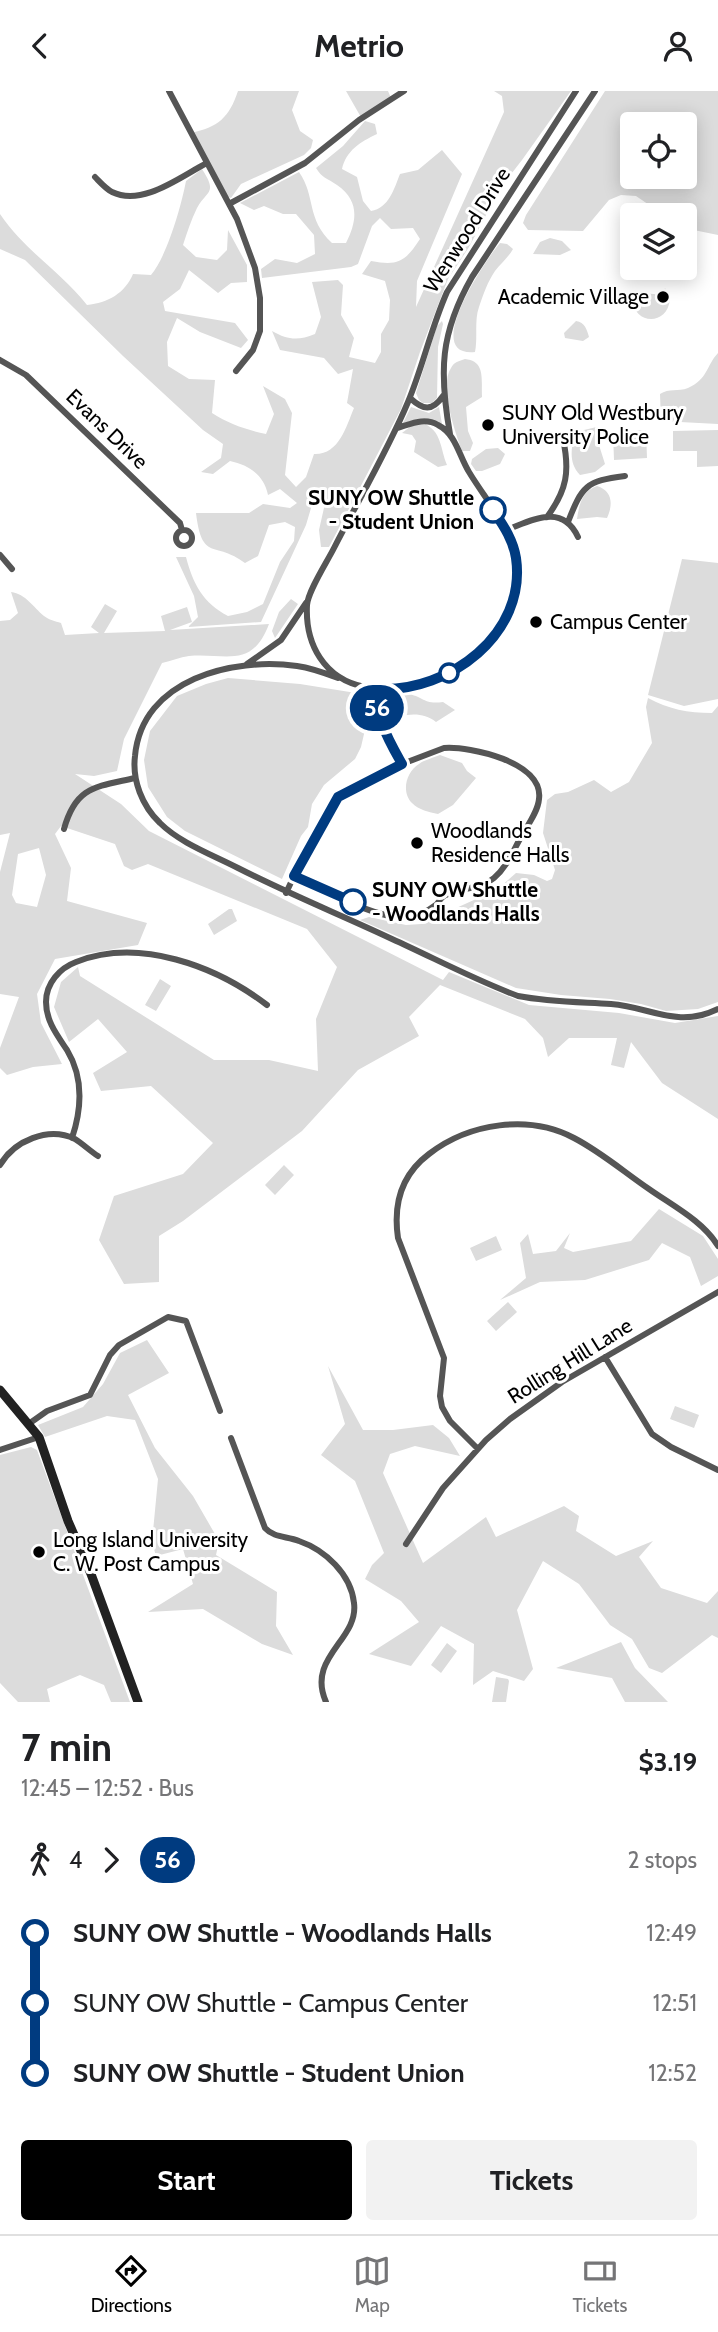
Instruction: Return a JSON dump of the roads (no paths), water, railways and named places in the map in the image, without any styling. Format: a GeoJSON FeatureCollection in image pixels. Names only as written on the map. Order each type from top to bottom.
{"type":"FeatureCollection","features":[{"type":"Feature","properties":{"kind":"main road"},"geometry":{"type":"LineString","coordinates":[[0,1390],[39,1437],[68,1521],[91,1574],[138,1702]]}},
{"type":"Feature","properties":{"kind":"street"},"geometry":{"type":"LineString","coordinates":[[169,91],[229,204],[246,241],[254,268],[261,318],[258,340],[249,357],[236,371]]}},
{"type":"Feature","properties":{"kind":"street"},"geometry":{"type":"LineString","coordinates":[[229,204],[305,163],[355,124],[404,91]]}},
{"type":"Feature","properties":{"kind":"street","name":"Wenwood Drive"},"geometry":{"type":"LineString","coordinates":[[245,665],[281,640],[307,602],[397,428],[447,292],[576,91]]}},
{"type":"Feature","properties":{"kind":"street"},"geometry":{"type":"LineString","coordinates":[[595,91],[462,294],[451,321],[444,350],[443,396],[450,434],[467,470],[506,530],[516,557],[516,583],[510,608],[495,636],[478,652],[442,677],[409,688],[379,689],[357,685],[298,667],[245,665],[188,682],[162,699],[146,719],[138,738],[134,761],[135,778],[145,805],[170,832],[286,893],[518,996],[543,1001],[614,1004],[673,1018],[698,1016],[718,1009]]}},
{"type":"Feature","properties":{"kind":"street"},"geometry":{"type":"LineString","coordinates":[[95,177],[116,194],[139,195],[207,163]]}},
{"type":"Feature","properties":{"kind":"street","name":"Evans Drive"},"geometry":{"type":"LineString","coordinates":[[0,360],[26,375],[180,523],[182,530]]}},
{"type":"Feature","properties":{"kind":"street"},"geometry":{"type":"LineString","coordinates":[[410,398],[421,408],[428,409],[435,406],[443,396]]}},
{"type":"Feature","properties":{"kind":"street"},"geometry":{"type":"LineString","coordinates":[[397,428],[414,422],[430,421],[450,434]]}},
{"type":"Feature","properties":{"kind":"street"},"geometry":{"type":"LineString","coordinates":[[547,517],[568,471],[563,439]]}},
{"type":"Feature","properties":{"kind":"street"},"geometry":{"type":"LineString","coordinates":[[568,522],[583,489],[593,483],[625,475]]}},
{"type":"Feature","properties":{"kind":"street"},"geometry":{"type":"LineString","coordinates":[[506,530],[547,517],[561,517],[578,537]]}},
{"type":"Feature","properties":{"kind":"street"},"geometry":{"type":"LineString","coordinates":[[0,555],[12,569]]}},
{"type":"Feature","properties":{"kind":"street"},"geometry":{"type":"LineString","coordinates":[[307,602],[309,640],[324,664],[343,679]]}},
{"type":"Feature","properties":{"kind":"street"},"geometry":{"type":"LineString","coordinates":[[379,689],[379,719],[402,764]]}},
{"type":"Feature","properties":{"kind":"street"},"geometry":{"type":"LineString","coordinates":[[286,893],[294,876],[338,797],[402,764],[444,748],[461,748],[486,752],[528,773],[535,782],[539,801],[501,871],[485,884],[444,896],[429,909],[407,917],[384,915],[294,876]]}},
{"type":"Feature","properties":{"kind":"street"},"geometry":{"type":"LineString","coordinates":[[64,829],[73,805],[81,794],[90,788],[135,778]]}},
{"type":"Feature","properties":{"kind":"street"},"geometry":{"type":"LineString","coordinates":[[72,1138],[80,1111],[79,1083],[72,1059],[51,1024],[46,1002],[48,989],[62,969],[96,956],[134,953],[158,956],[221,975],[267,1005]]}},
{"type":"Feature","properties":{"kind":"street"},"geometry":{"type":"LineString","coordinates":[[478,1449],[450,1421],[442,1408],[440,1396],[444,1358],[397,1238],[395,1222],[399,1193],[422,1159],[458,1136],[489,1127],[534,1126],[559,1132],[593,1149],[691,1218],[707,1231],[718,1246]]}},
{"type":"Feature","properties":{"kind":"street"},"geometry":{"type":"LineString","coordinates":[[0,1164],[9,1152],[41,1135],[72,1138],[98,1156]]}},
{"type":"Feature","properties":{"kind":"street","name":"Rolling Hill Lane"},"geometry":{"type":"LineString","coordinates":[[406,1544],[443,1488],[510,1419],[535,1400],[718,1292]]}},
{"type":"Feature","properties":{"kind":"street"},"geometry":{"type":"LineString","coordinates":[[30,1423],[47,1411],[90,1395],[110,1355],[119,1345],[168,1317],[186,1321],[220,1411]]}},
{"type":"Feature","properties":{"kind":"street"},"geometry":{"type":"LineString","coordinates":[[606,1357],[652,1434],[671,1447],[718,1470]]}},
{"type":"Feature","properties":{"kind":"street"},"geometry":{"type":"LineString","coordinates":[[0,1450],[39,1437]]}},
{"type":"Feature","properties":{"kind":"street"},"geometry":{"type":"LineString","coordinates":[[230,1438],[269,1533],[298,1540],[324,1554],[339,1569],[350,1586],[354,1602],[352,1619],[323,1671],[322,1689],[326,1702]]}},
{"type":"Feature","properties":{"kind":"place","name":"Academic Village"},"geometry":{"type":"Point","coordinates":[663,297]}},
{"type":"Feature","properties":{"kind":"place","name":"SUNY Old Westbury University Police"},"geometry":{"type":"Point","coordinates":[488,425]}},
{"type":"Feature","properties":{"kind":"place","name":"SUNY OW Shuttle - Student Union"},"geometry":{"type":"Point","coordinates":[493,510]}},
{"type":"Feature","properties":{"kind":"place","name":"Campus Center"},"geometry":{"type":"Point","coordinates":[536,622]}},
{"type":"Feature","properties":{"kind":"place","name":"Woodlands Residence Halls"},"geometry":{"type":"Point","coordinates":[417,843]}},
{"type":"Feature","properties":{"kind":"place","name":"SUNY OW Shuttle - Woodlands Halls"},"geometry":{"type":"Point","coordinates":[353,902]}},
{"type":"Feature","properties":{"kind":"place","name":"Long Island University C. W. Post Campus"},"geometry":{"type":"Point","coordinates":[39,1552]}}]}
